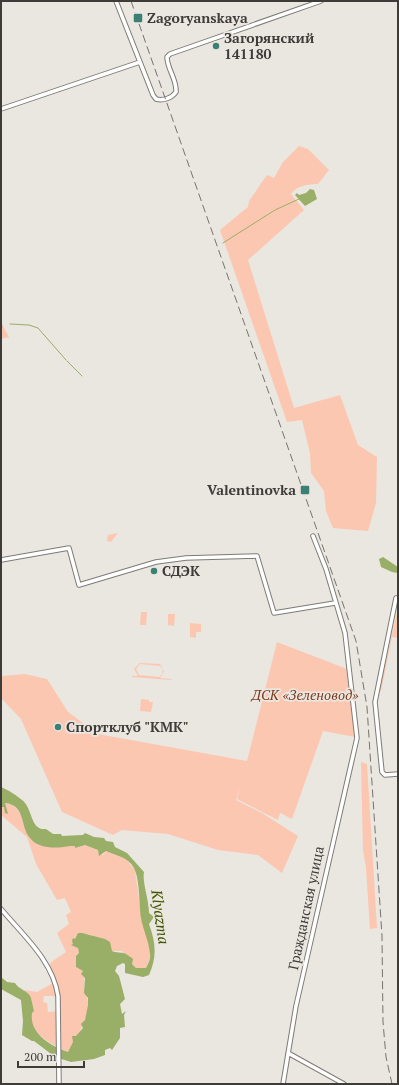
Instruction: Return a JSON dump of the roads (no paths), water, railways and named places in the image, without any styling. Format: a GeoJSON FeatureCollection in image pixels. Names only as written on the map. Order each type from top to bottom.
{"type":"FeatureCollection","features":[{"type":"Feature","properties":{"kind":"street"},"geometry":{"type":"LineString","coordinates":[[116,1],[156,98],[166,99],[172,97],[176,92],[176,83],[167,57],[170,54],[320,1]]}},
{"type":"Feature","properties":{"kind":"street"},"geometry":{"type":"LineString","coordinates":[[1,110],[140,62]]}},
{"type":"Feature","properties":{"kind":"street","name":"Гражданская улица"},"geometry":{"type":"LineString","coordinates":[[283,1084],[296,1006],[357,738],[345,633],[326,569],[313,536]]}},
{"type":"Feature","properties":{"kind":"street"},"geometry":{"type":"LineString","coordinates":[[1,560],[69,548],[79,585],[156,562],[186,558],[257,556],[274,613],[335,603]]}},
{"type":"Feature","properties":{"kind":"street"},"geometry":{"type":"LineString","coordinates":[[397,597],[375,710],[382,772],[385,775],[398,774]]}},
{"type":"Feature","properties":{"kind":"street"},"geometry":{"type":"LineString","coordinates":[[1,909],[51,971],[56,982],[58,996],[57,1042],[59,1084]]}},
{"type":"Feature","properties":{"kind":"street"},"geometry":{"type":"LineString","coordinates":[[288,1053],[344,1084]]}},
{"type":"Feature","properties":{"kind":"waterway"},"geometry":{"type":"LineString","coordinates":[[223,243],[275,210],[299,199]]}},
{"type":"Feature","properties":{"kind":"waterway"},"geometry":{"type":"LineString","coordinates":[[10,324],[29,325],[38,328],[66,360]]}},
{"type":"Feature","properties":{"kind":"waterway"},"geometry":{"type":"LineString","coordinates":[[67,361],[82,376]]}},
{"type":"Feature","properties":{"kind":"railway"},"geometry":{"type":"LineString","coordinates":[[131,1],[356,641],[367,707],[382,936],[383,1022],[386,1057],[392,1084]]}},
{"type":"Feature","properties":{"kind":"place","name":"Zagoryanskaya"},"geometry":{"type":"Point","coordinates":[138,18]}},
{"type":"Feature","properties":{"kind":"place","name":"Загорянский 141180"},"geometry":{"type":"Point","coordinates":[216,46]}},
{"type":"Feature","properties":{"kind":"place","name":"Valentinovka"},"geometry":{"type":"Point","coordinates":[305,490]}},
{"type":"Feature","properties":{"kind":"place","name":"СДЭК"},"geometry":{"type":"Point","coordinates":[154,571]}},
{"type":"Feature","properties":{"kind":"place","name":"Спортклуб \"КМК\""},"geometry":{"type":"Point","coordinates":[58,727]}},
{"type":"Feature","properties":{"kind":"park label","name":"ДСК «Зеленовод»"},"geometry":{"type":"Point","coordinates":[305,695]}},
{"type":"Feature","properties":{"kind":"water label","name":"Klyazma"},"geometry":{"type":"Point","coordinates":[160,917]}}]}
